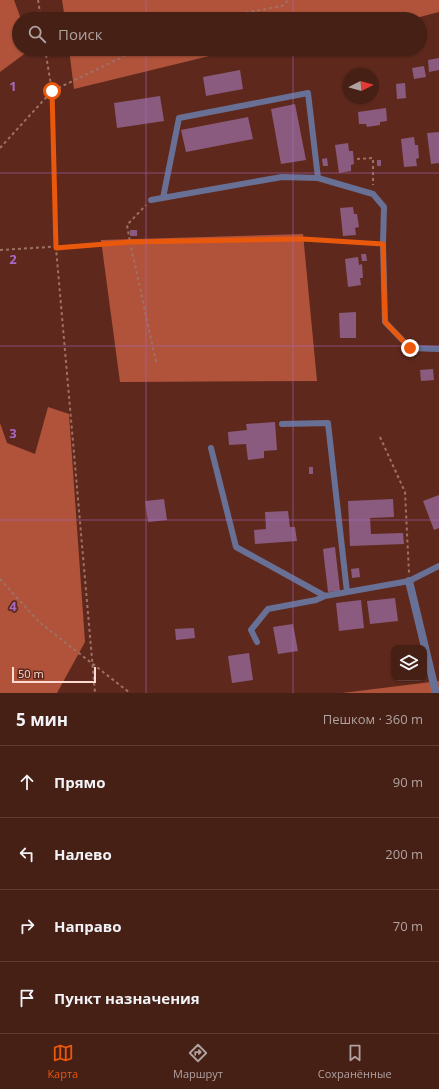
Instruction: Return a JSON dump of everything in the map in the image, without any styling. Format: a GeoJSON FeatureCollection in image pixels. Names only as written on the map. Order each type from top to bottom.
{"type":"FeatureCollection","features":[{"type":"Feature","properties":{"kind":"street"},"geometry":{"type":"LineString","coordinates":[[409,581],[436,693]]}},
{"type":"Feature","properties":{"kind":"lane"},"geometry":{"type":"LineString","coordinates":[[163,198],[179,118],[308,92],[318,178]]}},
{"type":"Feature","properties":{"kind":"lane"},"geometry":{"type":"LineString","coordinates":[[151,200],[282,177],[318,178],[373,194],[384,207],[383,244],[385,322],[410,348],[439,348]]}},
{"type":"Feature","properties":{"kind":"lane"},"geometry":{"type":"LineString","coordinates":[[282,424],[328,423],[347,592]]}},
{"type":"Feature","properties":{"kind":"lane"},"geometry":{"type":"LineString","coordinates":[[211,448],[236,547],[325,596]]}},
{"type":"Feature","properties":{"kind":"lane"},"geometry":{"type":"LineString","coordinates":[[257,642],[251,630],[268,609],[316,600],[325,596],[409,581],[439,566]]}},
{"type":"Feature","properties":{"kind":"path"},"geometry":{"type":"LineString","coordinates":[[38,0],[40,12]]}},
{"type":"Feature","properties":{"kind":"path"},"geometry":{"type":"LineString","coordinates":[[249,12],[282,6],[289,0]]}},
{"type":"Feature","properties":{"kind":"path"},"geometry":{"type":"LineString","coordinates":[[46,56],[52,91],[56,248],[96,693]]}},
{"type":"Feature","properties":{"kind":"path"},"geometry":{"type":"LineString","coordinates":[[0,148],[52,91],[124,56]]}},
{"type":"Feature","properties":{"kind":"path"},"geometry":{"type":"LineString","coordinates":[[357,159],[373,158],[373,194]]}},
{"type":"Feature","properties":{"kind":"path"},"geometry":{"type":"LineString","coordinates":[[151,200],[127,225],[156,362]]}},
{"type":"Feature","properties":{"kind":"path"},"geometry":{"type":"LineString","coordinates":[[0,250],[56,248],[130,242],[303,239],[383,244]]}},
{"type":"Feature","properties":{"kind":"path"},"geometry":{"type":"LineString","coordinates":[[380,437],[404,492],[409,581]]}},
{"type":"Feature","properties":{"kind":"path"},"geometry":{"type":"LineString","coordinates":[[0,579],[39,622],[130,693]]}},
{"type":"Feature","properties":{"kind":"shaded area"},"geometry":{"type":"Polygon","coordinates":[[[0,0],[14,0],[18,12],[12,12],[12,56],[22,56],[0,72],[0,0]]]}},
{"type":"Feature","properties":{"kind":"shaded area"},"geometry":{"type":"Polygon","coordinates":[[[62,0],[439,0],[439,12],[427,15],[427,12],[64,12],[62,0]]]}},
{"type":"Feature","properties":{"kind":"shaded area"},"geometry":{"type":"Polygon","coordinates":[[[70,56],[209,56],[74,89],[70,56]]]}},
{"type":"Feature","properties":{"kind":"shaded area"},"geometry":{"type":"Polygon","coordinates":[[[303,234],[317,381],[120,382],[101,240],[303,234]]]}},
{"type":"Feature","properties":{"kind":"shaded area"},"geometry":{"type":"Polygon","coordinates":[[[48,407],[69,414],[85,642],[57,693],[0,693],[0,423],[7,443],[35,454],[48,407]]]}},
{"type":"Feature","properties":{"kind":"shaded area"},"geometry":{"type":"Polygon","coordinates":[[[439,681],[439,693],[342,693],[439,681]]]}},
{"type":"Feature","properties":{"kind":"building"},"geometry":{"type":"Polygon","coordinates":[[[439,58],[439,70],[429,72],[428,60],[439,58]]]}},
{"type":"Feature","properties":{"kind":"building"},"geometry":{"type":"Polygon","coordinates":[[[424,66],[426,77],[414,79],[412,68],[424,66]]]}},
{"type":"Feature","properties":{"kind":"building"},"geometry":{"type":"Polygon","coordinates":[[[240,70],[243,89],[206,96],[203,77],[240,70]]]}},
{"type":"Feature","properties":{"kind":"building"},"geometry":{"type":"Polygon","coordinates":[[[405,83],[406,98],[397,99],[396,84],[405,83]]]}},
{"type":"Feature","properties":{"kind":"building"},"geometry":{"type":"Polygon","coordinates":[[[160,96],[164,121],[117,128],[114,103],[160,96]]]}},
{"type":"Feature","properties":{"kind":"building"},"geometry":{"type":"Polygon","coordinates":[[[295,104],[306,160],[281,164],[271,109],[295,104]]]}},
{"type":"Feature","properties":{"kind":"building"},"geometry":{"type":"Polygon","coordinates":[[[386,108],[387,121],[380,122],[380,125],[367,127],[366,124],[359,124],[358,112],[386,108]]]}},
{"type":"Feature","properties":{"kind":"building"},"geometry":{"type":"Polygon","coordinates":[[[248,117],[253,139],[186,152],[181,130],[248,117]]]}},
{"type":"Feature","properties":{"kind":"building"},"geometry":{"type":"Polygon","coordinates":[[[439,132],[439,163],[431,164],[427,133],[439,132]]]}},
{"type":"Feature","properties":{"kind":"building"},"geometry":{"type":"Polygon","coordinates":[[[414,137],[415,145],[418,145],[419,158],[416,159],[417,166],[404,167],[401,139],[414,137]]]}},
{"type":"Feature","properties":{"kind":"building"},"geometry":{"type":"Polygon","coordinates":[[[348,143],[349,151],[353,151],[354,164],[351,165],[351,171],[339,173],[335,145],[348,143]]]}},
{"type":"Feature","properties":{"kind":"building"},"geometry":{"type":"Polygon","coordinates":[[[327,158],[328,166],[323,166],[322,159],[327,158]]]}},
{"type":"Feature","properties":{"kind":"building"},"geometry":{"type":"Polygon","coordinates":[[[377,160],[381,160],[381,166],[377,166],[377,160]]]}},
{"type":"Feature","properties":{"kind":"building"},"geometry":{"type":"Polygon","coordinates":[[[353,207],[354,214],[357,214],[359,227],[355,228],[356,235],[343,236],[340,208],[353,207]]]}},
{"type":"Feature","properties":{"kind":"building"},"geometry":{"type":"Polygon","coordinates":[[[130,230],[137,230],[137,236],[130,236],[130,230]]]}},
{"type":"Feature","properties":{"kind":"building"},"geometry":{"type":"Polygon","coordinates":[[[361,254],[366,254],[367,261],[362,261],[361,254]]]}},
{"type":"Feature","properties":{"kind":"building"},"geometry":{"type":"Polygon","coordinates":[[[358,257],[359,265],[362,264],[363,278],[360,278],[361,285],[348,287],[345,259],[358,257]]]}},
{"type":"Feature","properties":{"kind":"building"},"geometry":{"type":"Polygon","coordinates":[[[356,312],[356,338],[340,338],[339,313],[356,312]]]}},
{"type":"Feature","properties":{"kind":"building"},"geometry":{"type":"Polygon","coordinates":[[[433,369],[434,380],[421,381],[420,370],[433,369]]]}},
{"type":"Feature","properties":{"kind":"building"},"geometry":{"type":"Polygon","coordinates":[[[275,422],[277,450],[264,451],[264,458],[248,460],[246,444],[229,445],[228,432],[247,430],[246,424],[275,422]]]}},
{"type":"Feature","properties":{"kind":"building"},"geometry":{"type":"Polygon","coordinates":[[[309,467],[313,467],[313,474],[309,474],[309,467]]]}},
{"type":"Feature","properties":{"kind":"building"},"geometry":{"type":"Polygon","coordinates":[[[439,495],[439,528],[434,530],[423,501],[439,495]]]}},
{"type":"Feature","properties":{"kind":"building"},"geometry":{"type":"Polygon","coordinates":[[[164,499],[167,520],[148,522],[145,501],[164,499]]]}},
{"type":"Feature","properties":{"kind":"building"},"geometry":{"type":"Polygon","coordinates":[[[393,499],[394,517],[370,518],[371,534],[403,533],[404,544],[350,546],[348,501],[393,499]]]}},
{"type":"Feature","properties":{"kind":"building"},"geometry":{"type":"Polygon","coordinates":[[[288,511],[290,527],[295,527],[297,541],[255,544],[254,530],[266,529],[265,512],[288,511]]]}},
{"type":"Feature","properties":{"kind":"building"},"geometry":{"type":"Polygon","coordinates":[[[335,547],[340,591],[328,592],[323,549],[335,547]]]}},
{"type":"Feature","properties":{"kind":"building"},"geometry":{"type":"Polygon","coordinates":[[[359,568],[360,577],[352,578],[351,569],[359,568]]]}},
{"type":"Feature","properties":{"kind":"building"},"geometry":{"type":"Polygon","coordinates":[[[395,598],[398,621],[370,624],[367,601],[395,598]]]}},
{"type":"Feature","properties":{"kind":"building"},"geometry":{"type":"Polygon","coordinates":[[[361,600],[364,628],[339,631],[336,603],[361,600]]]}},
{"type":"Feature","properties":{"kind":"building"},"geometry":{"type":"Polygon","coordinates":[[[293,624],[298,651],[278,654],[273,627],[293,624]]]}},
{"type":"Feature","properties":{"kind":"building"},"geometry":{"type":"Polygon","coordinates":[[[194,628],[195,638],[176,640],[175,629],[194,628]]]}},
{"type":"Feature","properties":{"kind":"building"},"geometry":{"type":"Polygon","coordinates":[[[249,653],[253,680],[232,683],[228,656],[249,653]]]}},
{"type":"Feature","properties":{"kind":"route"},"geometry":{"type":"LineString","coordinates":[[52,91],[56,248],[102,243],[303,239],[383,244],[385,322],[410,348]]}}]}
